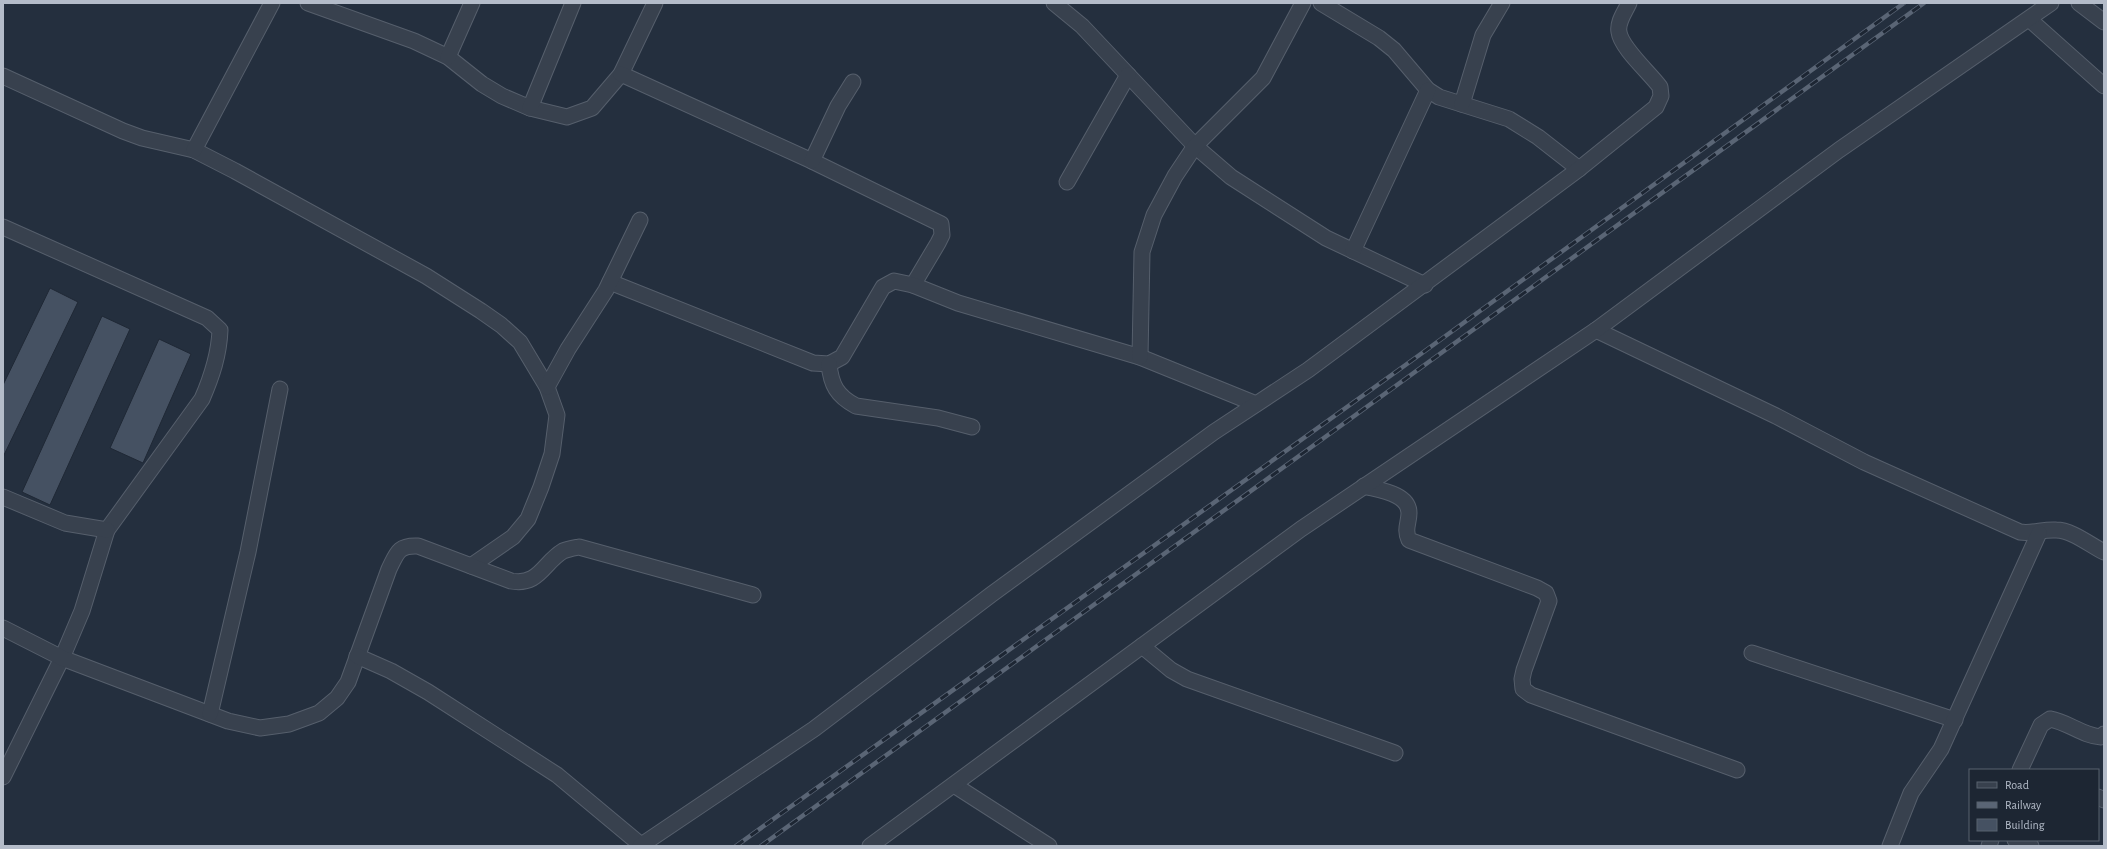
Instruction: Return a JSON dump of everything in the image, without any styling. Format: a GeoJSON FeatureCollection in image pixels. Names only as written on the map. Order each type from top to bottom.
{"type":"FeatureCollection","features":[{"type":"Feature","properties":{"kind":"street"},"geometry":{"type":"LineString","coordinates":[[194,150],[272,3]]}},
{"type":"Feature","properties":{"kind":"street"},"geometry":{"type":"LineString","coordinates":[[308,3],[414,41],[448,57],[482,84],[502,96],[530,108],[567,116],[592,108],[621,74],[655,3]]}},
{"type":"Feature","properties":{"kind":"street"},"geometry":{"type":"LineString","coordinates":[[448,57],[472,3]]}},
{"type":"Feature","properties":{"kind":"street"},"geometry":{"type":"LineString","coordinates":[[530,108],[573,3]]}},
{"type":"Feature","properties":{"kind":"street"},"geometry":{"type":"LineString","coordinates":[[1054,3],[1082,26],[1195,146],[1231,177],[1326,238],[1425,285]]}},
{"type":"Feature","properties":{"kind":"street"},"geometry":{"type":"LineString","coordinates":[[1140,357],[1142,252],[1154,215],[1165,192],[1195,146],[1263,78],[1304,3]]}},
{"type":"Feature","properties":{"kind":"street"},"geometry":{"type":"LineString","coordinates":[[1321,3],[1379,38],[1394,50],[1428,90],[1439,97],[1515,123],[1538,137],[1579,169]]}},
{"type":"Feature","properties":{"kind":"street"},"geometry":{"type":"LineString","coordinates":[[1462,104],[1483,36],[1502,3]]}},
{"type":"Feature","properties":{"kind":"street"},"geometry":{"type":"LineString","coordinates":[[357,656],[391,671],[428,692],[557,775],[640,845],[814,729],[998,590],[1214,432],[1308,370],[1425,285],[1579,169],[1656,107],[1661,96],[1660,87],[1621,41],[1618,31],[1620,20],[1629,3]]}},
{"type":"Feature","properties":{"kind":"street"},"geometry":{"type":"LineString","coordinates":[[870,846],[1301,529],[1596,330],[1839,150],[2051,3]]}},
{"type":"Feature","properties":{"kind":"street"},"geometry":{"type":"LineString","coordinates":[[2079,3],[2104,22]]}},
{"type":"Feature","properties":{"kind":"street"},"geometry":{"type":"LineString","coordinates":[[2029,19],[2104,86]]}},
{"type":"Feature","properties":{"kind":"street"},"geometry":{"type":"LineString","coordinates":[[621,74],[812,161],[941,224],[942,235],[913,286]]}},
{"type":"Feature","properties":{"kind":"street"},"geometry":{"type":"LineString","coordinates":[[1067,182],[1128,75]]}},
{"type":"Feature","properties":{"kind":"street"},"geometry":{"type":"LineString","coordinates":[[3,76],[123,131],[142,138],[194,150],[302,207],[362,242],[386,253],[481,311],[520,342],[547,387],[557,415],[552,454],[528,519],[513,537],[471,566]]}},
{"type":"Feature","properties":{"kind":"street"},"geometry":{"type":"LineString","coordinates":[[812,161],[838,106],[853,82]]}},
{"type":"Feature","properties":{"kind":"street"},"geometry":{"type":"LineString","coordinates":[[1353,251],[1428,90]]}},
{"type":"Feature","properties":{"kind":"street"},"geometry":{"type":"LineString","coordinates":[[547,387],[568,349],[610,282],[640,220]]}},
{"type":"Feature","properties":{"kind":"street"},"geometry":{"type":"LineString","coordinates":[[3,227],[207,318],[220,330],[219,351],[212,375],[202,399],[107,530],[82,611],[62,658],[7,757],[3,777]]}},
{"type":"Feature","properties":{"kind":"street"},"geometry":{"type":"LineString","coordinates":[[610,282],[814,363],[829,364],[842,357],[883,287],[894,281],[913,286],[958,303],[1140,357],[1256,404]]}},
{"type":"Feature","properties":{"kind":"street"},"geometry":{"type":"LineString","coordinates":[[1596,330],[1776,416],[1899,478],[2020,532],[2039,533],[2058,530],[2066,532],[2104,552]]}},
{"type":"Feature","properties":{"kind":"street"},"geometry":{"type":"LineString","coordinates":[[829,364],[831,380],[836,392],[844,400],[856,406],[938,418],[972,427]]}},
{"type":"Feature","properties":{"kind":"street"},"geometry":{"type":"LineString","coordinates":[[210,714],[248,552],[280,389]]}},
{"type":"Feature","properties":{"kind":"street"},"geometry":{"type":"LineString","coordinates":[[1364,486],[1400,497],[1406,503],[1409,512],[1406,532],[1409,540],[1537,588],[1546,593],[1549,601],[1524,670],[1522,679],[1523,689],[1531,695],[1737,770]]}},
{"type":"Feature","properties":{"kind":"street"},"geometry":{"type":"LineString","coordinates":[[3,497],[65,524],[107,530]]}},
{"type":"Feature","properties":{"kind":"street"},"geometry":{"type":"LineString","coordinates":[[1890,846],[1911,793],[1941,750],[2039,533]]}},
{"type":"Feature","properties":{"kind":"street"},"geometry":{"type":"LineString","coordinates":[[3,628],[62,658],[228,721],[260,728],[289,724],[319,713],[337,698],[348,682],[384,581],[398,551],[406,545],[418,546],[511,581],[521,583],[536,578],[552,559],[565,550],[579,547],[753,595]]}},
{"type":"Feature","properties":{"kind":"street"},"geometry":{"type":"LineString","coordinates":[[1142,646],[1171,670],[1187,679],[1395,753]]}},
{"type":"Feature","properties":{"kind":"street"},"geometry":{"type":"LineString","coordinates":[[1752,653],[1955,720]]}},
{"type":"Feature","properties":{"kind":"street"},"geometry":{"type":"LineString","coordinates":[[2024,769],[2041,725],[2050,719],[2060,721],[2092,736],[2101,737],[2104,734]]}},
{"type":"Feature","properties":{"kind":"street"},"geometry":{"type":"LineString","coordinates":[[954,785],[1049,846]]}},
{"type":"Feature","properties":{"kind":"street"},"geometry":{"type":"LineString","coordinates":[[2018,841],[2031,846]]}},
{"type":"Feature","properties":{"kind":"building"},"geometry":{"type":"Polygon","coordinates":[[[50,288],[78,302],[3,457],[3,385],[50,288]]]}},
{"type":"Feature","properties":{"kind":"building"},"geometry":{"type":"Polygon","coordinates":[[[102,316],[130,329],[50,505],[22,492],[102,316]]]}},
{"type":"Feature","properties":{"kind":"building"},"geometry":{"type":"Polygon","coordinates":[[[159,339],[191,354],[143,463],[110,448],[159,339]]]}},
{"type":"Feature","properties":{"kind":"railway"},"geometry":{"type":"LineString","coordinates":[[736,846],[1418,356],[1904,3]]}},
{"type":"Feature","properties":{"kind":"railway"},"geometry":{"type":"LineString","coordinates":[[761,846],[1924,3]]}}]}
